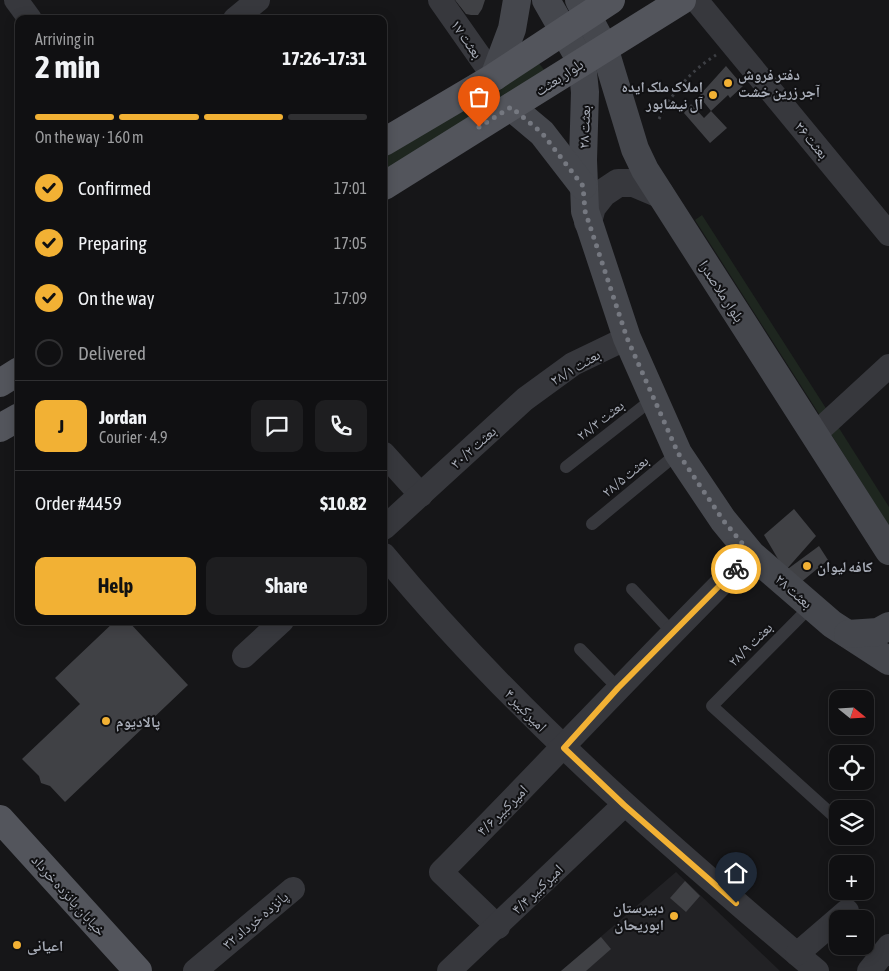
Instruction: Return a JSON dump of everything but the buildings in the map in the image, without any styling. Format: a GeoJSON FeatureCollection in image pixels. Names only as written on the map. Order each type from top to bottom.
{"type":"FeatureCollection","features":[{"type":"Feature","properties":{"kind":"main road"},"geometry":{"type":"LineString","coordinates":[[494,77],[509,37],[517,0]]}},
{"type":"Feature","properties":{"kind":"main road","name":"بعثت ۲۸"},"geometry":{"type":"LineString","coordinates":[[546,0],[582,62],[585,92],[583,186],[588,222],[627,338],[678,453],[723,520],[751,554],[811,606],[848,634],[889,661]]}},
{"type":"Feature","properties":{"kind":"main road"},"geometry":{"type":"LineString","coordinates":[[387,140],[494,77],[564,30],[583,8],[611,0]]}},
{"type":"Feature","properties":{"kind":"main road","name":"بلوار ملاصدرا"},"geometry":{"type":"LineString","coordinates":[[583,8],[604,47],[635,149],[660,194],[889,551]]}},
{"type":"Feature","properties":{"kind":"main road","name":"بلوار بعثت"},"geometry":{"type":"LineString","coordinates":[[387,184],[604,47],[700,9]]}},
{"type":"Feature","properties":{"kind":"main road"},"geometry":{"type":"LineString","coordinates":[[511,107],[542,133],[583,186]]}},
{"type":"Feature","properties":{"kind":"main road"},"geometry":{"type":"LineString","coordinates":[[0,383],[15,374]]}},
{"type":"Feature","properties":{"kind":"main road"},"geometry":{"type":"LineString","coordinates":[[0,428],[15,419]]}},
{"type":"Feature","properties":{"kind":"main road"},"geometry":{"type":"LineString","coordinates":[[848,634],[878,632],[889,626]]}},
{"type":"Feature","properties":{"kind":"main road","name":"خیابان پانزده خرداد"},"geometry":{"type":"LineString","coordinates":[[0,819],[138,971]]}},
{"type":"Feature","properties":{"kind":"street"},"geometry":{"type":"LineString","coordinates":[[16,0],[27,15]]}},
{"type":"Feature","properties":{"kind":"street"},"geometry":{"type":"LineString","coordinates":[[240,15],[258,0]]}},
{"type":"Feature","properties":{"kind":"street","name":"بعثت ۱۷"},"geometry":{"type":"LineString","coordinates":[[440,0],[494,77]]}},
{"type":"Feature","properties":{"kind":"street","name":"بعثت ۲۶"},"geometry":{"type":"LineString","coordinates":[[700,9],[735,47],[889,234]]}},
{"type":"Feature","properties":{"kind":"street"},"geometry":{"type":"LineString","coordinates":[[588,222],[592,207],[603,193],[618,183],[634,183],[660,194]]}},
{"type":"Feature","properties":{"kind":"street","name":"بعثت ۲۸/۱"},"geometry":{"type":"LineString","coordinates":[[525,399],[573,364],[627,338]]}},
{"type":"Feature","properties":{"kind":"street"},"geometry":{"type":"LineString","coordinates":[[814,436],[838,411],[889,366]]}},
{"type":"Feature","properties":{"kind":"street","name":"بعثت ۳۰/۲"},"geometry":{"type":"LineString","coordinates":[[387,525],[525,399]]}},
{"type":"Feature","properties":{"kind":"street"},"geometry":{"type":"LineString","coordinates":[[387,457],[421,495]]}},
{"type":"Feature","properties":{"kind":"street","name":"امیرکبیر ۴/۶"},"geometry":{"type":"LineString","coordinates":[[498,927],[441,872],[564,748],[672,632],[751,554]]}},
{"type":"Feature","properties":{"kind":"street","name":"امیرکبیر ۴"},"geometry":{"type":"LineString","coordinates":[[387,558],[425,605],[564,748],[624,805],[817,971]]}},
{"type":"Feature","properties":{"kind":"street"},"geometry":{"type":"LineString","coordinates":[[244,656],[278,625]]}},
{"type":"Feature","properties":{"kind":"street","name":"امیرکبیر ۴/۴"},"geometry":{"type":"LineString","coordinates":[[448,971],[498,927],[624,805]]}},
{"type":"Feature","properties":{"kind":"street","name":"پانزده خرداد ۳۲"},"geometry":{"type":"LineString","coordinates":[[195,971],[293,889]]}},
{"type":"Feature","properties":{"kind":"street"},"geometry":{"type":"LineString","coordinates":[[796,954],[829,926]]}},
{"type":"Feature","properties":{"kind":"street"},"geometry":{"type":"LineString","coordinates":[[869,971],[889,946]]}},
{"type":"Feature","properties":{"kind":"lane","name":"بعثت ۲۸/۳"},"geometry":{"type":"LineString","coordinates":[[566,467],[654,398]]}},
{"type":"Feature","properties":{"kind":"lane","name":"بعثت ۲۸/۵"},"geometry":{"type":"LineString","coordinates":[[592,524],[678,453]]}},
{"type":"Feature","properties":{"kind":"lane"},"geometry":{"type":"LineString","coordinates":[[632,589],[672,632]]}},
{"type":"Feature","properties":{"kind":"lane","name":"بعثت ۲۸/۹"},"geometry":{"type":"LineString","coordinates":[[811,606],[712,706],[829,812]]}},
{"type":"Feature","properties":{"kind":"lane"},"geometry":{"type":"LineString","coordinates":[[580,649],[618,688]]}},
{"type":"Feature","properties":{"kind":"path"},"geometry":{"type":"LineString","coordinates":[[659,119],[666,106],[702,64],[735,47]]}},
{"type":"Feature","properties":{"kind":"shaded area"},"geometry":{"type":"Polygon","coordinates":[[[538,62],[545,71],[387,169],[387,156],[538,62]]]}},
{"type":"Feature","properties":{"kind":"shaded area"},"geometry":{"type":"Polygon","coordinates":[[[702,215],[829,413],[821,417],[695,220],[702,215]]]}},
{"type":"Feature","properties":{"kind":"shaded area"},"geometry":{"type":"Polygon","coordinates":[[[837,425],[889,507],[889,526],[829,431],[837,425]]]}},
{"type":"Feature","properties":{"kind":"shaded area","name":"دبیرستان ابوریحان"},"geometry":{"type":"Polygon","coordinates":[[[676,872],[780,971],[561,971],[676,872]]]}},
{"type":"Feature","properties":{"kind":"way so far"},"geometry":{"type":"LineString","coordinates":[[479,127],[511,107],[542,133],[583,186],[585,211],[627,338],[678,453],[723,520],[751,554],[736,569]]}},
{"type":"Feature","properties":{"kind":"place","name":"دفتر فروش آجر زرین خشت"},"geometry":{"type":"Point","coordinates":[728,83]}},
{"type":"Feature","properties":{"kind":"place","name":"املاک ملک ایده آل نیشابور"},"geometry":{"type":"Point","coordinates":[713,95]}},
{"type":"Feature","properties":{"kind":"place","name":"کافه لیوان"},"geometry":{"type":"Point","coordinates":[807,566]}},
{"type":"Feature","properties":{"kind":"place","name":"پالادیوم"},"geometry":{"type":"Point","coordinates":[106,721]}},
{"type":"Feature","properties":{"kind":"place","name":"دبیرستان ابوریحان"},"geometry":{"type":"Point","coordinates":[674,916]}},
{"type":"Feature","properties":{"kind":"place","name":"اعیانی"},"geometry":{"type":"Point","coordinates":[17,945]}},
{"type":"Feature","properties":{"kind":"route"},"geometry":{"type":"LineString","coordinates":[[736,569],[618,688],[564,748],[624,805],[736,903]]}}]}
